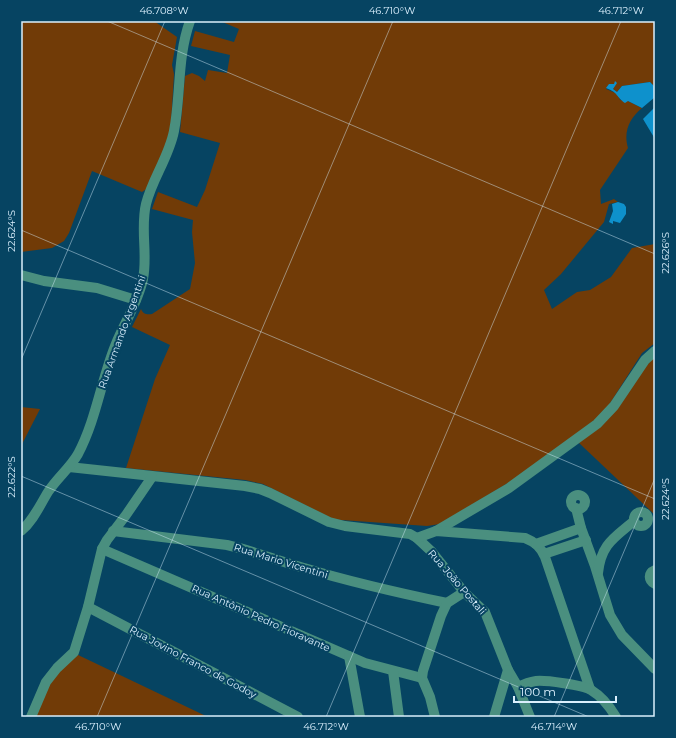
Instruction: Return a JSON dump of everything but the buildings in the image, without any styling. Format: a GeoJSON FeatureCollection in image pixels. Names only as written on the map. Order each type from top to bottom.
{"type":"FeatureCollection","features":[{"type":"Feature","properties":{"kind":"street","name":"Rua Armando Argentini"},"geometry":{"type":"LineString","coordinates":[[21,531],[30,521],[55,482],[69,467],[78,454],[85,439],[115,345],[136,300],[143,281],[146,257],[144,211],[150,192],[170,147],[174,132],[179,76],[190,21]]}},
{"type":"Feature","properties":{"kind":"street"},"geometry":{"type":"LineString","coordinates":[[22,276],[44,281],[97,288],[136,300]]}},
{"type":"Feature","properties":{"kind":"street"},"geometry":{"type":"LineString","coordinates":[[69,467],[260,489],[329,522],[345,526],[410,534],[417,538],[436,531],[519,482],[597,424],[614,406],[645,360],[655,351]]}},
{"type":"Feature","properties":{"kind":"street"},"geometry":{"type":"LineString","coordinates":[[78,454],[88,470]]}},
{"type":"Feature","properties":{"kind":"street"},"geometry":{"type":"LineString","coordinates":[[31,717],[46,682],[57,668],[74,652],[88,607],[102,549],[152,477]]}},
{"type":"Feature","properties":{"kind":"street"},"geometry":{"type":"LineString","coordinates":[[576,508],[581,528],[610,615],[622,635],[655,669]]}},
{"type":"Feature","properties":{"kind":"street"},"geometry":{"type":"LineString","coordinates":[[587,543],[592,549],[602,548],[634,521]]}},
{"type":"Feature","properties":{"kind":"street"},"geometry":{"type":"LineString","coordinates":[[536,544],[581,528]]}},
{"type":"Feature","properties":{"kind":"street"},"geometry":{"type":"LineString","coordinates":[[436,531],[525,538],[536,544],[544,554],[590,689]]}},
{"type":"Feature","properties":{"kind":"street","name":"Rua Mario Vicentini"},"geometry":{"type":"LineString","coordinates":[[113,532],[227,545],[246,549],[329,576],[447,603]]}},
{"type":"Feature","properties":{"kind":"street","name":"Rua João Postali"},"geometry":{"type":"LineString","coordinates":[[417,538],[432,552],[464,592],[485,612],[508,670],[518,687],[530,717]]}},
{"type":"Feature","properties":{"kind":"street"},"geometry":{"type":"LineString","coordinates":[[598,577],[601,557],[609,542]]}},
{"type":"Feature","properties":{"kind":"street"},"geometry":{"type":"LineString","coordinates":[[544,554],[587,543]]}},
{"type":"Feature","properties":{"kind":"street","name":"Rua Antônio Pedro Fioravante"},"geometry":{"type":"LineString","coordinates":[[102,549],[365,663],[422,678]]}},
{"type":"Feature","properties":{"kind":"street"},"geometry":{"type":"LineString","coordinates":[[655,570],[651,572],[650,576],[651,581],[655,584]]}},
{"type":"Feature","properties":{"kind":"street"},"geometry":{"type":"LineString","coordinates":[[434,717],[430,697],[422,678],[423,671],[441,616],[447,603],[464,592]]}},
{"type":"Feature","properties":{"kind":"street","name":"Rua Jovino Franco de Godoy"},"geometry":{"type":"LineString","coordinates":[[88,607],[298,717]]}},
{"type":"Feature","properties":{"kind":"street"},"geometry":{"type":"LineString","coordinates":[[349,656],[360,717]]}},
{"type":"Feature","properties":{"kind":"street"},"geometry":{"type":"LineString","coordinates":[[494,717],[508,670]]}},
{"type":"Feature","properties":{"kind":"street"},"geometry":{"type":"LineString","coordinates":[[393,671],[399,717]]}},
{"type":"Feature","properties":{"kind":"street"},"geometry":{"type":"LineString","coordinates":[[518,687],[525,683],[537,681],[567,684],[590,689],[600,697],[616,717]]}},
{"type":"Feature","properties":{"kind":"shaded area"},"geometry":{"type":"Polygon","coordinates":[[[154,21],[177,37],[172,65],[174,74],[171,124],[168,143],[148,188],[142,192],[92,171],[69,233],[64,241],[52,248],[21,252],[21,22],[154,21]]]}},
{"type":"Feature","properties":{"kind":"shaded area"},"geometry":{"type":"Polygon","coordinates":[[[220,21],[655,21],[655,87],[650,82],[622,86],[617,92],[613,89],[614,84],[608,86],[606,89],[618,94],[620,100],[628,101],[642,108],[634,116],[629,125],[626,136],[628,148],[600,190],[601,204],[614,199],[618,202],[609,204],[604,222],[561,274],[544,290],[552,309],[577,292],[590,290],[611,277],[632,248],[655,244],[655,343],[642,353],[607,408],[595,420],[518,477],[440,524],[427,526],[333,519],[263,484],[245,480],[126,468],[155,379],[170,345],[132,327],[141,309],[145,314],[152,314],[190,289],[195,263],[192,232],[193,220],[152,209],[158,192],[197,207],[205,190],[220,143],[180,132],[185,76],[192,73],[205,81],[208,70],[227,73],[230,55],[191,46],[195,31],[234,42],[239,29],[220,21]]]}},
{"type":"Feature","properties":{"kind":"shaded area"},"geometry":{"type":"Polygon","coordinates":[[[655,356],[655,515],[578,442],[655,356]]]}},
{"type":"Feature","properties":{"kind":"shaded area"},"geometry":{"type":"Polygon","coordinates":[[[21,407],[40,409],[21,446],[21,407]]]}},
{"type":"Feature","properties":{"kind":"shaded area"},"geometry":{"type":"Polygon","coordinates":[[[76,654],[208,717],[34,717],[47,684],[76,654]]]}},
{"type":"Feature","properties":{"kind":"water"},"geometry":{"type":"Polygon","coordinates":[[[615,81],[617,83],[613,89],[617,92],[622,86],[650,82],[655,87],[655,97],[642,108],[628,101],[625,103],[615,93],[606,88],[609,84],[614,84],[615,81]]]}},
{"type":"Feature","properties":{"kind":"water"},"geometry":{"type":"Polygon","coordinates":[[[655,107],[655,139],[643,119],[655,107]]]}},
{"type":"Feature","properties":{"kind":"water"},"geometry":{"type":"Polygon","coordinates":[[[618,202],[624,204],[626,207],[626,214],[620,223],[613,221],[613,224],[609,222],[613,211],[612,204],[618,202]]]}}]}
